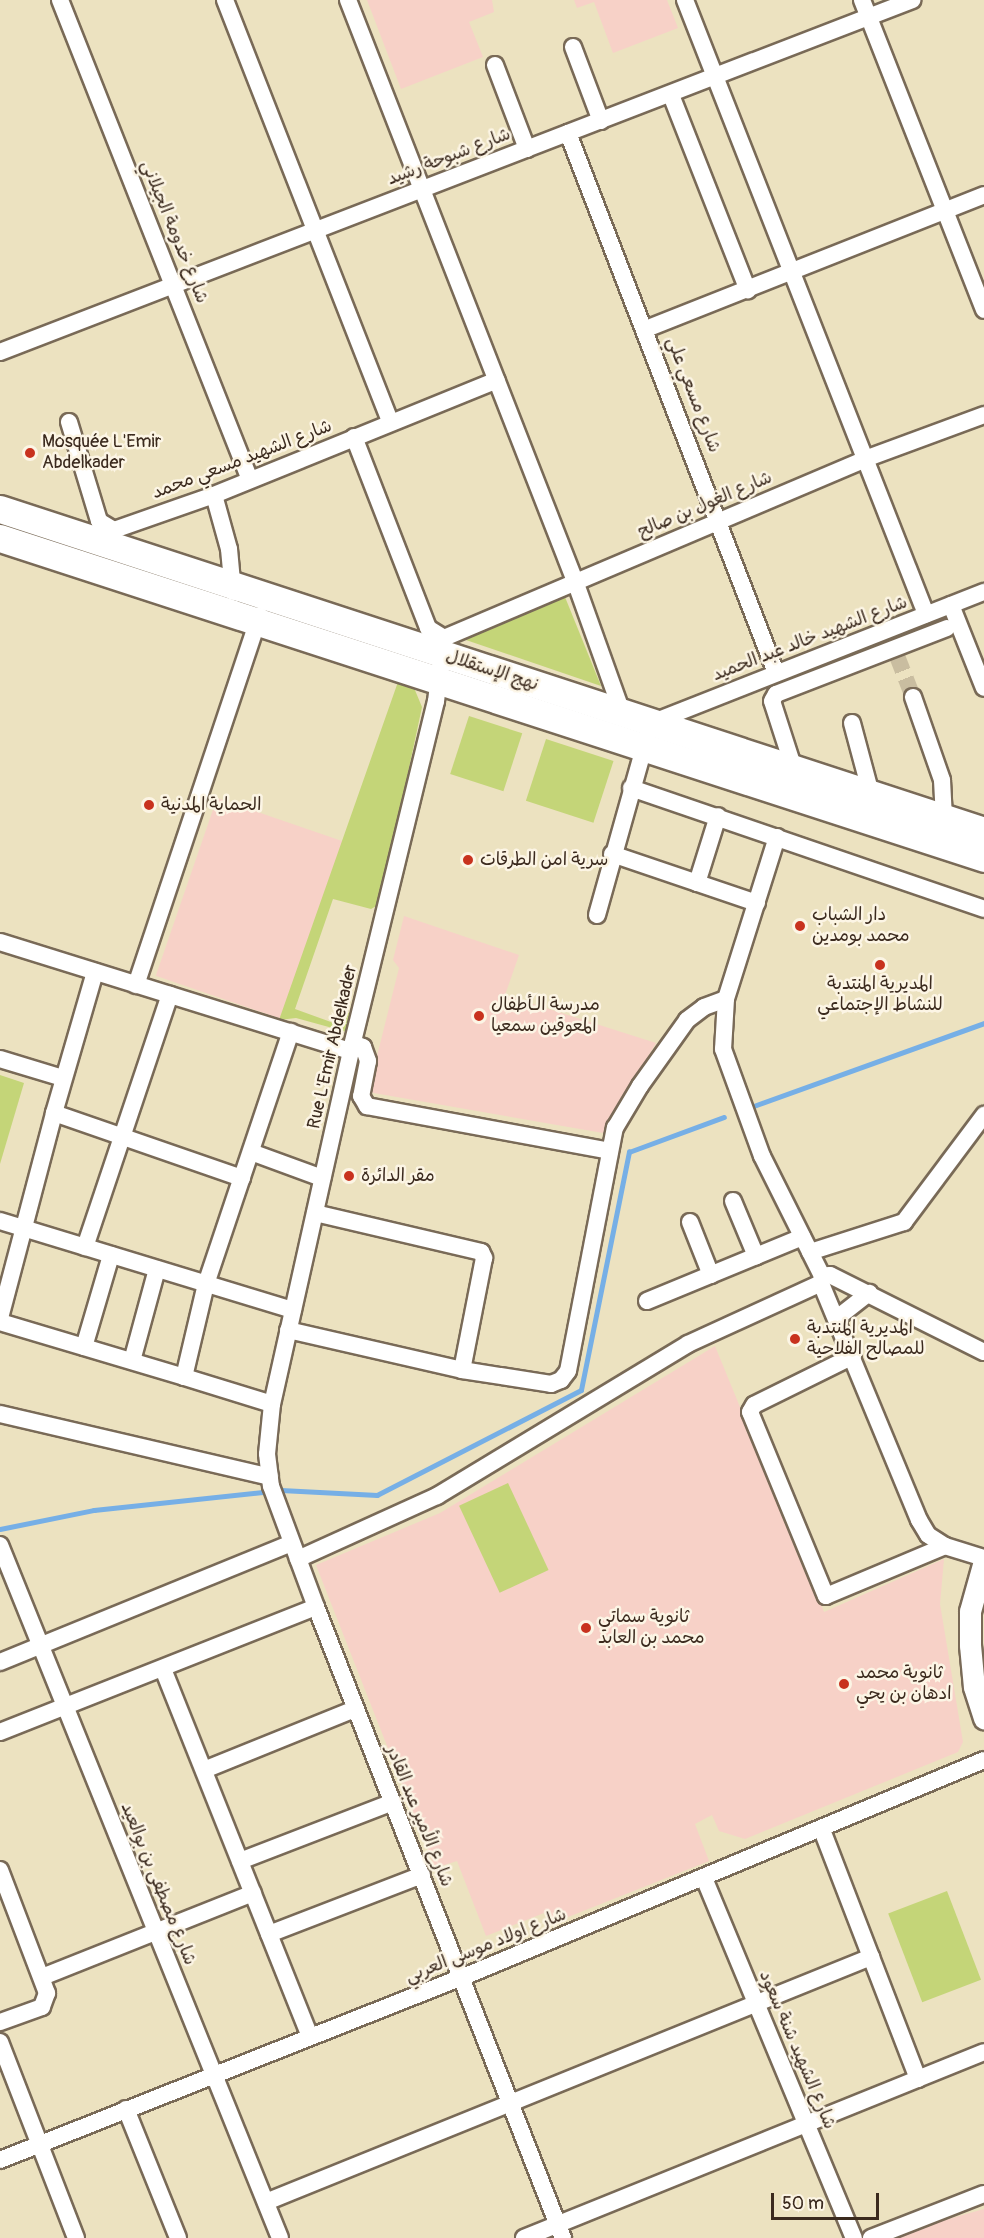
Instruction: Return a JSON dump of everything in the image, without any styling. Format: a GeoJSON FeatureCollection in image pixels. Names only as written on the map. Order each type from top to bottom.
{"type":"FeatureCollection","features":[{"type":"Feature","properties":{"kind":"main road","name":"نهج الإستقلال"},"geometry":{"type":"LineString","coordinates":[[0,510],[233,586],[252,611]]}},
{"type":"Feature","properties":{"kind":"main road","name":"نهج الإستقلال"},"geometry":{"type":"LineString","coordinates":[[0,538],[441,668],[648,734],[984,858]]}},
{"type":"Feature","properties":{"kind":"main road","name":"نهج الإستقلال"},"geometry":{"type":"LineString","coordinates":[[648,734],[794,769],[984,831]]}},
{"type":"Feature","properties":{"kind":"street","name":"شارع خدومة الجيلاني"},"geometry":{"type":"LineString","coordinates":[[60,0],[250,480]]}},
{"type":"Feature","properties":{"kind":"street"},"geometry":{"type":"LineString","coordinates":[[225,0],[390,422]]}},
{"type":"Feature","properties":{"kind":"street"},"geometry":{"type":"LineString","coordinates":[[348,0],[575,581],[622,726]]}},
{"type":"Feature","properties":{"kind":"street"},"geometry":{"type":"LineString","coordinates":[[685,0],[926,615]]}},
{"type":"Feature","properties":{"kind":"street"},"geometry":{"type":"LineString","coordinates":[[862,0],[984,309]]}},
{"type":"Feature","properties":{"kind":"street","name":"شارع شبوحة رشيد"},"geometry":{"type":"LineString","coordinates":[[0,352],[423,188],[671,95],[912,0]]}},
{"type":"Feature","properties":{"kind":"street"},"geometry":{"type":"LineString","coordinates":[[573,47],[601,121]]}},
{"type":"Feature","properties":{"kind":"street"},"geometry":{"type":"LineString","coordinates":[[495,65],[527,149]]}},
{"type":"Feature","properties":{"kind":"street"},"geometry":{"type":"LineString","coordinates":[[671,95],[748,290]]}},
{"type":"Feature","properties":{"kind":"street","name":"شارع مسعي علي"},"geometry":{"type":"LineString","coordinates":[[568,133],[720,520],[777,673]]}},
{"type":"Feature","properties":{"kind":"street"},"geometry":{"type":"LineString","coordinates":[[646,329],[984,195]]}},
{"type":"Feature","properties":{"kind":"street","name":"شارع الشهيد مسعي محمد"},"geometry":{"type":"LineString","coordinates":[[69,422],[99,521],[104,527],[114,530],[214,495],[497,380]]}},
{"type":"Feature","properties":{"kind":"street","name":"شارع الغول بن صالح"},"geometry":{"type":"LineString","coordinates":[[441,668],[575,581],[865,459],[984,415]]}},
{"type":"Feature","properties":{"kind":"street"},"geometry":{"type":"LineString","coordinates":[[354,437],[428,628],[441,668]]}},
{"type":"Feature","properties":{"kind":"street"},"geometry":{"type":"LineString","coordinates":[[214,495],[229,549],[233,586]]}},
{"type":"Feature","properties":{"kind":"street","name":"شارع الشهيد خالد عبد الحميد"},"geometry":{"type":"LineString","coordinates":[[648,734],[777,673],[984,592]]}},
{"type":"Feature","properties":{"kind":"street"},"geometry":{"type":"LineString","coordinates":[[951,604],[984,688]]}},
{"type":"Feature","properties":{"kind":"street"},"geometry":{"type":"LineString","coordinates":[[136,985],[252,611]]}},
{"type":"Feature","properties":{"kind":"street"},"geometry":{"type":"LineString","coordinates":[[794,769],[773,697],[896,653],[948,628]]}},
{"type":"Feature","properties":{"kind":"street","name":"Rue L'Emir Abdelkader"},"geometry":{"type":"LineString","coordinates":[[272,1404],[352,1047],[441,668]]}},
{"type":"Feature","properties":{"kind":"street"},"geometry":{"type":"LineString","coordinates":[[913,697],[942,780],[944,818]]}},
{"type":"Feature","properties":{"kind":"street"},"geometry":{"type":"LineString","coordinates":[[852,723],[870,794]]}},
{"type":"Feature","properties":{"kind":"street"},"geometry":{"type":"LineString","coordinates":[[597,915],[612,854],[648,734]]}},
{"type":"Feature","properties":{"kind":"street"},"geometry":{"type":"LineString","coordinates":[[631,788],[984,909]]}},
{"type":"Feature","properties":{"kind":"street"},"geometry":{"type":"LineString","coordinates":[[697,883],[718,816]]}},
{"type":"Feature","properties":{"kind":"street"},"geometry":{"type":"LineString","coordinates":[[777,837],[726,999],[723,1049],[762,1156],[821,1279],[919,1520],[928,1534],[945,1546],[984,1559],[970,1611],[974,1687],[984,1718]]}},
{"type":"Feature","properties":{"kind":"street"},"geometry":{"type":"LineString","coordinates":[[612,854],[757,903]]}},
{"type":"Feature","properties":{"kind":"street"},"geometry":{"type":"LineString","coordinates":[[0,942],[291,1032],[352,1047],[363,1047],[368,1060],[361,1102],[367,1106],[610,1151]]}},
{"type":"Feature","properties":{"kind":"street"},"geometry":{"type":"LineString","coordinates":[[95,972],[63,1078],[0,1320],[272,1404]]}},
{"type":"Feature","properties":{"kind":"street"},"geometry":{"type":"LineString","coordinates":[[85,1247],[170,995]]}},
{"type":"Feature","properties":{"kind":"street"},"geometry":{"type":"LineString","coordinates":[[288,1330],[462,1370],[551,1384],[561,1380],[568,1371],[615,1128],[635,1094],[687,1020],[704,1007],[726,999]]}},
{"type":"Feature","properties":{"kind":"street"},"geometry":{"type":"LineString","coordinates":[[184,1377],[206,1284],[291,1032]]}},
{"type":"Feature","properties":{"kind":"street"},"geometry":{"type":"LineString","coordinates":[[0,1059],[63,1078]]}},
{"type":"Feature","properties":{"kind":"street"},"geometry":{"type":"LineString","coordinates":[[54,1113],[242,1178]]}},
{"type":"Feature","properties":{"kind":"street"},"geometry":{"type":"LineString","coordinates":[[647,1301],[756,1256],[904,1222],[984,1115]]}},
{"type":"Feature","properties":{"kind":"street"},"geometry":{"type":"LineString","coordinates":[[251,1152],[322,1178]]}},
{"type":"Feature","properties":{"kind":"street"},"geometry":{"type":"LineString","coordinates":[[733,1201],[756,1256]]}},
{"type":"Feature","properties":{"kind":"street"},"geometry":{"type":"LineString","coordinates":[[315,1213],[482,1252],[484,1258],[462,1370]]}},
{"type":"Feature","properties":{"kind":"street"},"geometry":{"type":"LineString","coordinates":[[0,1221],[293,1310]]}},
{"type":"Feature","properties":{"kind":"street"},"geometry":{"type":"LineString","coordinates":[[690,1222],[711,1275]]}},
{"type":"Feature","properties":{"kind":"street"},"geometry":{"type":"LineString","coordinates":[[84,1347],[111,1255]]}},
{"type":"Feature","properties":{"kind":"street"},"geometry":{"type":"LineString","coordinates":[[132,1361],[157,1269]]}},
{"type":"Feature","properties":{"kind":"street"},"geometry":{"type":"LineString","coordinates":[[298,1559],[437,1496],[688,1344],[830,1275],[984,1352]]}},
{"type":"Feature","properties":{"kind":"street"},"geometry":{"type":"LineString","coordinates":[[837,1318],[869,1293]]}},
{"type":"Feature","properties":{"kind":"street"},"geometry":{"type":"LineString","coordinates":[[853,1356],[754,1405],[750,1412],[826,1596],[945,1546]]}},
{"type":"Feature","properties":{"kind":"street","name":"شارع الأمير عبد القادر"},"geometry":{"type":"LineString","coordinates":[[272,1404],[267,1432],[272,1488],[291,1543],[561,2231]]}},
{"type":"Feature","properties":{"kind":"street"},"geometry":{"type":"LineString","coordinates":[[0,1414],[272,1488]]}},
{"type":"Feature","properties":{"kind":"street"},"geometry":{"type":"LineString","coordinates":[[0,1662],[291,1543]]}},
{"type":"Feature","properties":{"kind":"street","name":"شارع مصطفى بن بوالعيد"},"geometry":{"type":"LineString","coordinates":[[0,1545],[280,2238]]}},
{"type":"Feature","properties":{"kind":"street"},"geometry":{"type":"LineString","coordinates":[[0,1732],[316,1607]]}},
{"type":"Feature","properties":{"kind":"street"},"geometry":{"type":"LineString","coordinates":[[163,1669],[310,2036]]}},
{"type":"Feature","properties":{"kind":"street"},"geometry":{"type":"LineString","coordinates":[[204,1770],[355,1709]]}},
{"type":"Feature","properties":{"kind":"street","name":"شارع اولاد موسى العربي"},"geometry":{"type":"LineString","coordinates":[[0,2160],[463,1977],[822,1830],[984,1760]]}},
{"type":"Feature","properties":{"kind":"street"},"geometry":{"type":"LineString","coordinates":[[240,1861],[393,1802]]}},
{"type":"Feature","properties":{"kind":"street"},"geometry":{"type":"LineString","coordinates":[[822,1830],[918,2079]]}},
{"type":"Feature","properties":{"kind":"street"},"geometry":{"type":"LineString","coordinates":[[0,1870],[47,1993],[42,2007],[0,2022]]}},
{"type":"Feature","properties":{"kind":"street"},"geometry":{"type":"LineString","coordinates":[[269,1934],[422,1875]]}},
{"type":"Feature","properties":{"kind":"street","name":"شارع الشهيد شنة سعود"},"geometry":{"type":"LineString","coordinates":[[704,1878],[854,2238]]}},
{"type":"Feature","properties":{"kind":"street"},"geometry":{"type":"LineString","coordinates":[[42,1977],[155,1930],[253,1893]]}},
{"type":"Feature","properties":{"kind":"street"},"geometry":{"type":"LineString","coordinates":[[266,2202],[510,2101],[871,1957]]}},
{"type":"Feature","properties":{"kind":"street"},"geometry":{"type":"LineString","coordinates":[[0,2042],[76,2238]]}},
{"type":"Feature","properties":{"kind":"street"},"geometry":{"type":"LineString","coordinates":[[524,2238],[561,2231],[807,2124],[984,2052]]}},
{"type":"Feature","properties":{"kind":"street"},"geometry":{"type":"LineString","coordinates":[[126,2109],[178,2238]]}},
{"type":"Feature","properties":{"kind":"street"},"geometry":{"type":"LineString","coordinates":[[871,2238],[984,2194]]}},
{"type":"Feature","properties":{"kind":"shaded area"},"geometry":{"type":"Polygon","coordinates":[[[367,0],[492,0],[494,12],[469,22],[483,57],[401,89],[367,0]]]}},
{"type":"Feature","properties":{"kind":"shaded area"},"geometry":{"type":"Polygon","coordinates":[[[574,0],[667,0],[678,28],[613,53],[594,2],[577,8],[574,0]]]}},
{"type":"Feature","properties":{"kind":"shaded area"},"geometry":{"type":"Polygon","coordinates":[[[217,798],[343,841],[282,1019],[156,976],[217,798]]]}},
{"type":"Feature","properties":{"kind":"shaded area","name":"مدرسة الـأطفال المعوقين سمعيا"},"geometry":{"type":"Polygon","coordinates":[[[404,916],[519,955],[505,995],[656,1043],[603,1133],[368,1092],[399,968],[393,960],[404,916]]]}},
{"type":"Feature","properties":{"kind":"shaded area","name":"ثانوية سماتي محمد بن العابد"},"geometry":{"type":"Polygon","coordinates":[[[715,1346],[824,1612],[944,1559],[940,1604],[963,1742],[958,1752],[745,1839],[719,1831],[712,1815],[695,1824],[709,1861],[553,1923],[549,1911],[486,1936],[457,1861],[435,1868],[316,1565],[440,1513],[715,1346]]]}},
{"type":"Feature","properties":{"kind":"shaded area"},"geometry":{"type":"Polygon","coordinates":[[[984,2209],[984,2238],[891,2238],[899,2233],[984,2209]]]}},
{"type":"Feature","properties":{"kind":"green space"},"geometry":{"type":"Polygon","coordinates":[[[565,597],[601,686],[463,639],[565,597]]]}},
{"type":"Feature","properties":{"kind":"green space"},"geometry":{"type":"Polygon","coordinates":[[[399,679],[412,683],[422,707],[380,904],[371,909],[333,899],[295,1009],[342,1026],[346,1013],[351,1013],[347,1032],[296,1018],[279,1020],[399,679]]]}},
{"type":"Feature","properties":{"kind":"green space"},"geometry":{"type":"Polygon","coordinates":[[[469,716],[522,733],[503,791],[450,774],[469,716]]]}},
{"type":"Feature","properties":{"kind":"green space"},"geometry":{"type":"Polygon","coordinates":[[[546,739],[614,761],[593,823],[526,801],[546,739]]]}},
{"type":"Feature","properties":{"kind":"green space"},"geometry":{"type":"Polygon","coordinates":[[[0,1075],[24,1083],[0,1164],[0,1075]]]}},
{"type":"Feature","properties":{"kind":"green space"},"geometry":{"type":"Polygon","coordinates":[[[508,1483],[549,1570],[500,1593],[459,1506],[508,1483]]]}},
{"type":"Feature","properties":{"kind":"green space"},"geometry":{"type":"Polygon","coordinates":[[[947,1891],[981,1980],[922,2002],[888,1914],[947,1891]]]}},
{"type":"Feature","properties":{"kind":"waterway"},"geometry":{"type":"LineString","coordinates":[[751,1107],[984,1023]]}},
{"type":"Feature","properties":{"kind":"waterway"},"geometry":{"type":"LineString","coordinates":[[0,1529],[94,1510],[281,1490],[377,1495],[581,1390],[629,1152],[724,1117]]}},
{"type":"Feature","properties":{"kind":"tunnel"},"geometry":{"type":"LineString","coordinates":[[897,656],[913,697]]}},
{"type":"Feature","properties":{"kind":"place","name":"Mosquée L'Emir Abdelkader"},"geometry":{"type":"Point","coordinates":[30,453]}},
{"type":"Feature","properties":{"kind":"place","name":"الحماية المدنية"},"geometry":{"type":"Point","coordinates":[149,805]}},
{"type":"Feature","properties":{"kind":"place","name":"سرية امن الطرقات"},"geometry":{"type":"Point","coordinates":[468,860]}},
{"type":"Feature","properties":{"kind":"place","name":"دار الشباب محمد بومدين"},"geometry":{"type":"Point","coordinates":[800,926]}},
{"type":"Feature","properties":{"kind":"place","name":"المديرية المنتدبة للنشاط الإجتماعي"},"geometry":{"type":"Point","coordinates":[880,965]}},
{"type":"Feature","properties":{"kind":"place","name":"مدرسة الـأطفال المعوقين سمعيا"},"geometry":{"type":"Point","coordinates":[479,1016]}},
{"type":"Feature","properties":{"kind":"place","name":"مقر الدائرة"},"geometry":{"type":"Point","coordinates":[349,1176]}},
{"type":"Feature","properties":{"kind":"place","name":"المديرية المنتدبة للمصالح الفلاحية"},"geometry":{"type":"Point","coordinates":[795,1339]}},
{"type":"Feature","properties":{"kind":"place","name":"ثانوية سماتي محمد بن العابد"},"geometry":{"type":"Point","coordinates":[586,1628]}},
{"type":"Feature","properties":{"kind":"place","name":"ثانوية محمد ادهان بن يحي"},"geometry":{"type":"Point","coordinates":[844,1684]}}]}
